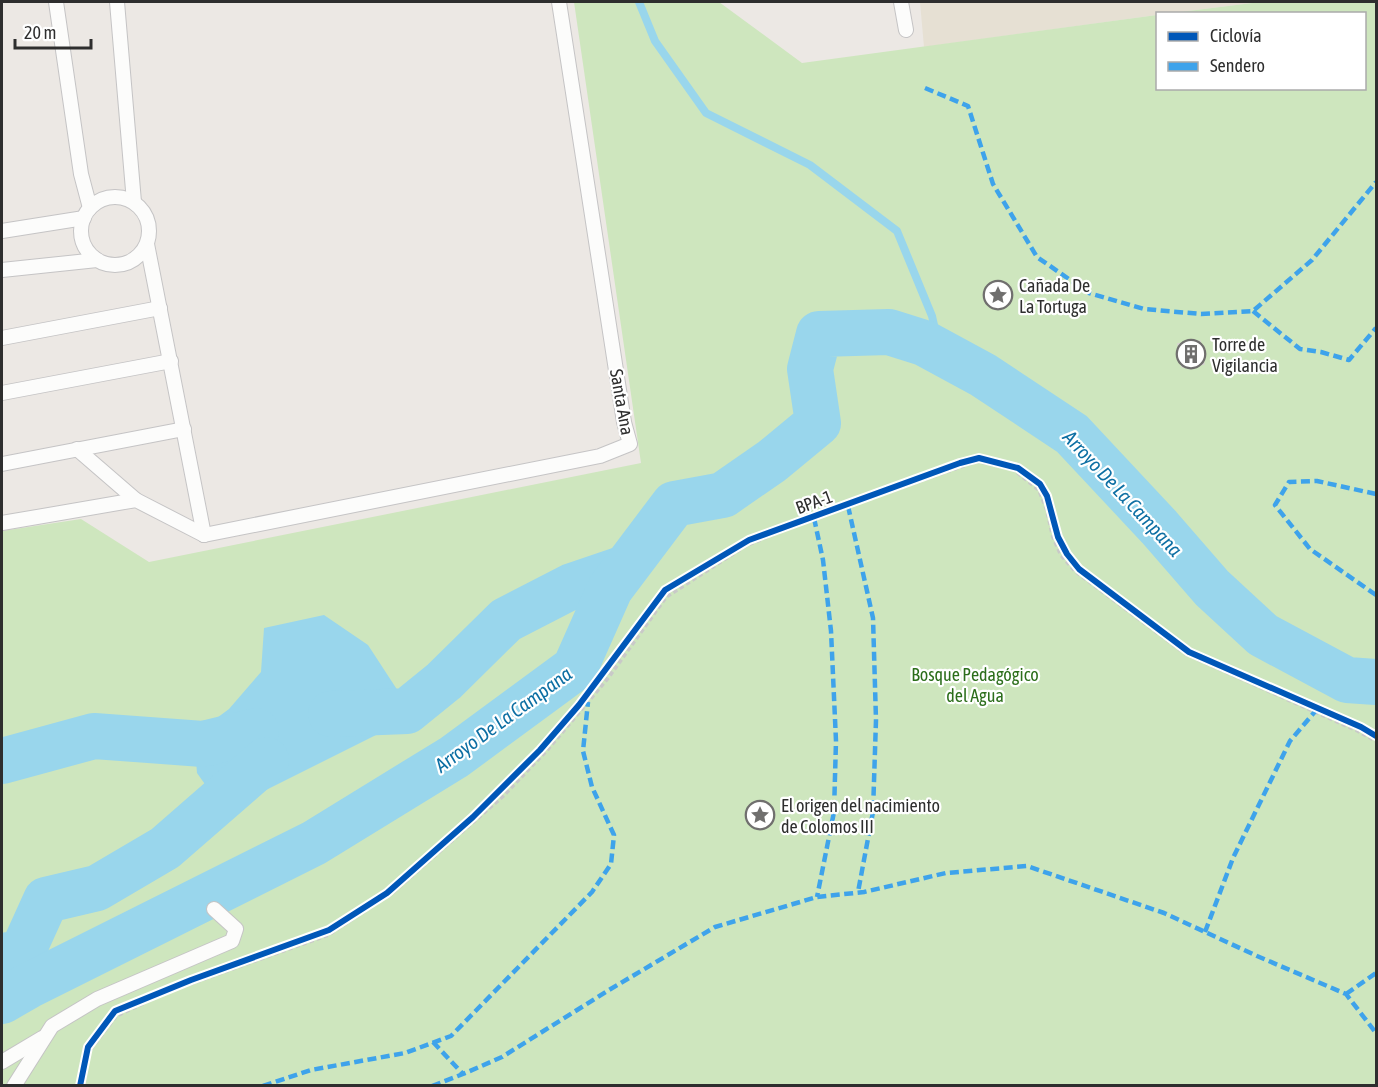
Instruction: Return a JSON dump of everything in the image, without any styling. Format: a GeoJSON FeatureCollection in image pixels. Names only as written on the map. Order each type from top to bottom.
{"type":"FeatureCollection","features":[{"type":"Feature","properties":{"kind":"lane"},"geometry":{"type":"LineString","coordinates":[[56,2],[87,213]]}},
{"type":"Feature","properties":{"kind":"lane"},"geometry":{"type":"LineString","coordinates":[[117,2],[134,202]]}},
{"type":"Feature","properties":{"kind":"lane","name":"Santa Ana"},"geometry":{"type":"LineString","coordinates":[[204,535],[600,456],[630,444],[624,422],[559,2]]}},
{"type":"Feature","properties":{"kind":"lane"},"geometry":{"type":"LineString","coordinates":[[901,2],[906,30]]}},
{"type":"Feature","properties":{"kind":"lane"},"geometry":{"type":"LineString","coordinates":[[111,197],[134,202],[148,221],[150,232],[147,244],[131,261],[119,265],[97,260],[82,241],[81,229],[87,213],[100,201],[111,197]]}},
{"type":"Feature","properties":{"kind":"lane"},"geometry":{"type":"LineString","coordinates":[[2,231],[87,213]]}},
{"type":"Feature","properties":{"kind":"lane"},"geometry":{"type":"LineString","coordinates":[[147,244],[204,535]]}},
{"type":"Feature","properties":{"kind":"lane"},"geometry":{"type":"LineString","coordinates":[[2,270],[97,260]]}},
{"type":"Feature","properties":{"kind":"lane"},"geometry":{"type":"LineString","coordinates":[[2,338],[160,309]]}},
{"type":"Feature","properties":{"kind":"lane"},"geometry":{"type":"LineString","coordinates":[[2,393],[171,361]]}},
{"type":"Feature","properties":{"kind":"lane"},"geometry":{"type":"LineString","coordinates":[[2,464],[184,429]]}},
{"type":"Feature","properties":{"kind":"lane"},"geometry":{"type":"LineString","coordinates":[[77,449],[136,500],[204,535]]}},
{"type":"Feature","properties":{"kind":"lane"},"geometry":{"type":"LineString","coordinates":[[2,523],[136,500]]}},
{"type":"Feature","properties":{"kind":"lane"},"geometry":{"type":"LineString","coordinates":[[14,1086],[52,1026],[97,999],[232,941],[236,929],[214,909]]}},
{"type":"Feature","properties":{"kind":"lane"},"geometry":{"type":"LineString","coordinates":[[2,1062],[46,1036]]}},
{"type":"Feature","properties":{"kind":"path"},"geometry":{"type":"LineString","coordinates":[[169,990],[329,930],[387,893],[473,817],[540,750],[579,705],[665,590],[749,540],[979,458],[1018,468],[1040,484],[1047,496],[1058,537],[1067,554],[1079,569],[1189,652],[1377,736]]}},
{"type":"Feature","properties":{"kind":"path"},"geometry":{"type":"LineString","coordinates":[[81,1086],[87,1047],[115,1011],[148,1000]]}},
{"type":"Feature","properties":{"kind":"shaded area"},"geometry":{"type":"Polygon","coordinates":[[[920,2],[1260,2],[1180,12],[1156,12],[1156,15],[924,47],[920,2]]]}},
{"type":"Feature","properties":{"kind":"green space","name":"Bosque Pedagógico del Agua"},"geometry":{"type":"Polygon","coordinates":[[[574,2],[719,2],[802,63],[1156,15],[1156,90],[1366,90],[1366,12],[1180,12],[1260,2],[1376,2],[1376,1085],[2,1086],[2,531],[81,519],[149,562],[641,463],[574,2]]]}},
{"type":"Feature","properties":{"kind":"water"},"geometry":{"type":"Polygon","coordinates":[[[324,615],[368,645],[398,691],[392,727],[224,811],[197,773],[194,735],[229,709],[261,672],[264,628],[324,615]]]}},
{"type":"Feature","properties":{"kind":"building","name":"Torre de Vigilancia"},"geometry":{"type":"Polygon","coordinates":[[[1200,341],[1204,364],[1182,367],[1178,344],[1200,341]]]}},
{"type":"Feature","properties":{"kind":"waterway"},"geometry":{"type":"LineString","coordinates":[[639,2],[655,41],[706,113],[810,165],[897,231],[932,316],[940,352]]}},
{"type":"Feature","properties":{"kind":"waterway","name":"Arroyo De La Campana"},"geometry":{"type":"LineString","coordinates":[[2,1001],[314,843],[454,757],[575,668],[610,589],[674,504],[723,495],[772,461],[818,423],[810,369],[819,334],[889,332],[924,343],[983,375],[1072,434],[1159,527],[1212,588],[1263,635],[1347,680],[1376,682]]}},
{"type":"Feature","properties":{"kind":"waterway"},"geometry":{"type":"LineString","coordinates":[[331,714],[407,711],[444,681],[506,620],[572,586],[625,568]]}},
{"type":"Feature","properties":{"kind":"waterway"},"geometry":{"type":"LineString","coordinates":[[2,761],[94,736],[203,744],[256,731]]}},
{"type":"Feature","properties":{"kind":"waterway"},"geometry":{"type":"LineString","coordinates":[[2,956],[22,953],[46,900],[97,888],[165,848],[266,760]]}},
{"type":"Feature","properties":{"kind":"marked path"},"geometry":{"type":"LineString","coordinates":[[925,88],[968,106],[993,184],[1037,257],[1089,293],[1144,309],[1201,314],[1253,311],[1312,260],[1376,182]]}},
{"type":"Feature","properties":{"kind":"marked path"},"geometry":{"type":"LineString","coordinates":[[1253,311],[1300,349],[1349,360],[1376,328]]}},
{"type":"Feature","properties":{"kind":"marked path"},"geometry":{"type":"LineString","coordinates":[[1376,494],[1317,481],[1289,482],[1275,505],[1310,549],[1376,595]]}},
{"type":"Feature","properties":{"kind":"marked path"},"geometry":{"type":"LineString","coordinates":[[848,506],[873,618],[876,720],[873,812],[858,892]]}},
{"type":"Feature","properties":{"kind":"marked path"},"geometry":{"type":"LineString","coordinates":[[814,518],[823,560],[831,631],[836,741],[834,812],[817,897]]}},
{"type":"Feature","properties":{"kind":"marked path"},"geometry":{"type":"LineString","coordinates":[[263,1086],[311,1070],[405,1053],[451,1036],[592,892],[611,864],[614,835],[592,787],[583,751],[588,702]]}},
{"type":"Feature","properties":{"kind":"marked path"},"geometry":{"type":"LineString","coordinates":[[1205,932],[1233,858],[1290,741],[1318,708]]}},
{"type":"Feature","properties":{"kind":"marked path"},"geometry":{"type":"LineString","coordinates":[[432,1086],[502,1057],[715,927],[817,897],[864,892],[946,873],[1027,866],[1164,913],[1346,994],[1376,1033]]}},
{"type":"Feature","properties":{"kind":"marked path"},"geometry":{"type":"LineString","coordinates":[[1346,994],[1376,973]]}},
{"type":"Feature","properties":{"kind":"marked path"},"geometry":{"type":"LineString","coordinates":[[433,1042],[463,1074]]}},
{"type":"Feature","properties":{"kind":"cycle path","name":"BPA-1"},"geometry":{"type":"LineString","coordinates":[[80,1086],[88,1047],[115,1011],[191,980],[329,930],[387,893],[473,817],[540,750],[579,705],[665,590],[749,540],[960,463],[979,458],[1018,468],[1040,484],[1047,496],[1058,537],[1067,554],[1079,569],[1189,652],[1361,727],[1376,736]]}},
{"type":"Feature","properties":{"kind":"place","name":"Cañada De La Tortuga"},"geometry":{"type":"Point","coordinates":[998,295]}},
{"type":"Feature","properties":{"kind":"place","name":"Torre de Vigilancia"},"geometry":{"type":"Point","coordinates":[1191,354]}},
{"type":"Feature","properties":{"kind":"place","name":"El origen del nacimiento de Colomos III"},"geometry":{"type":"Point","coordinates":[760,815]}}]}
